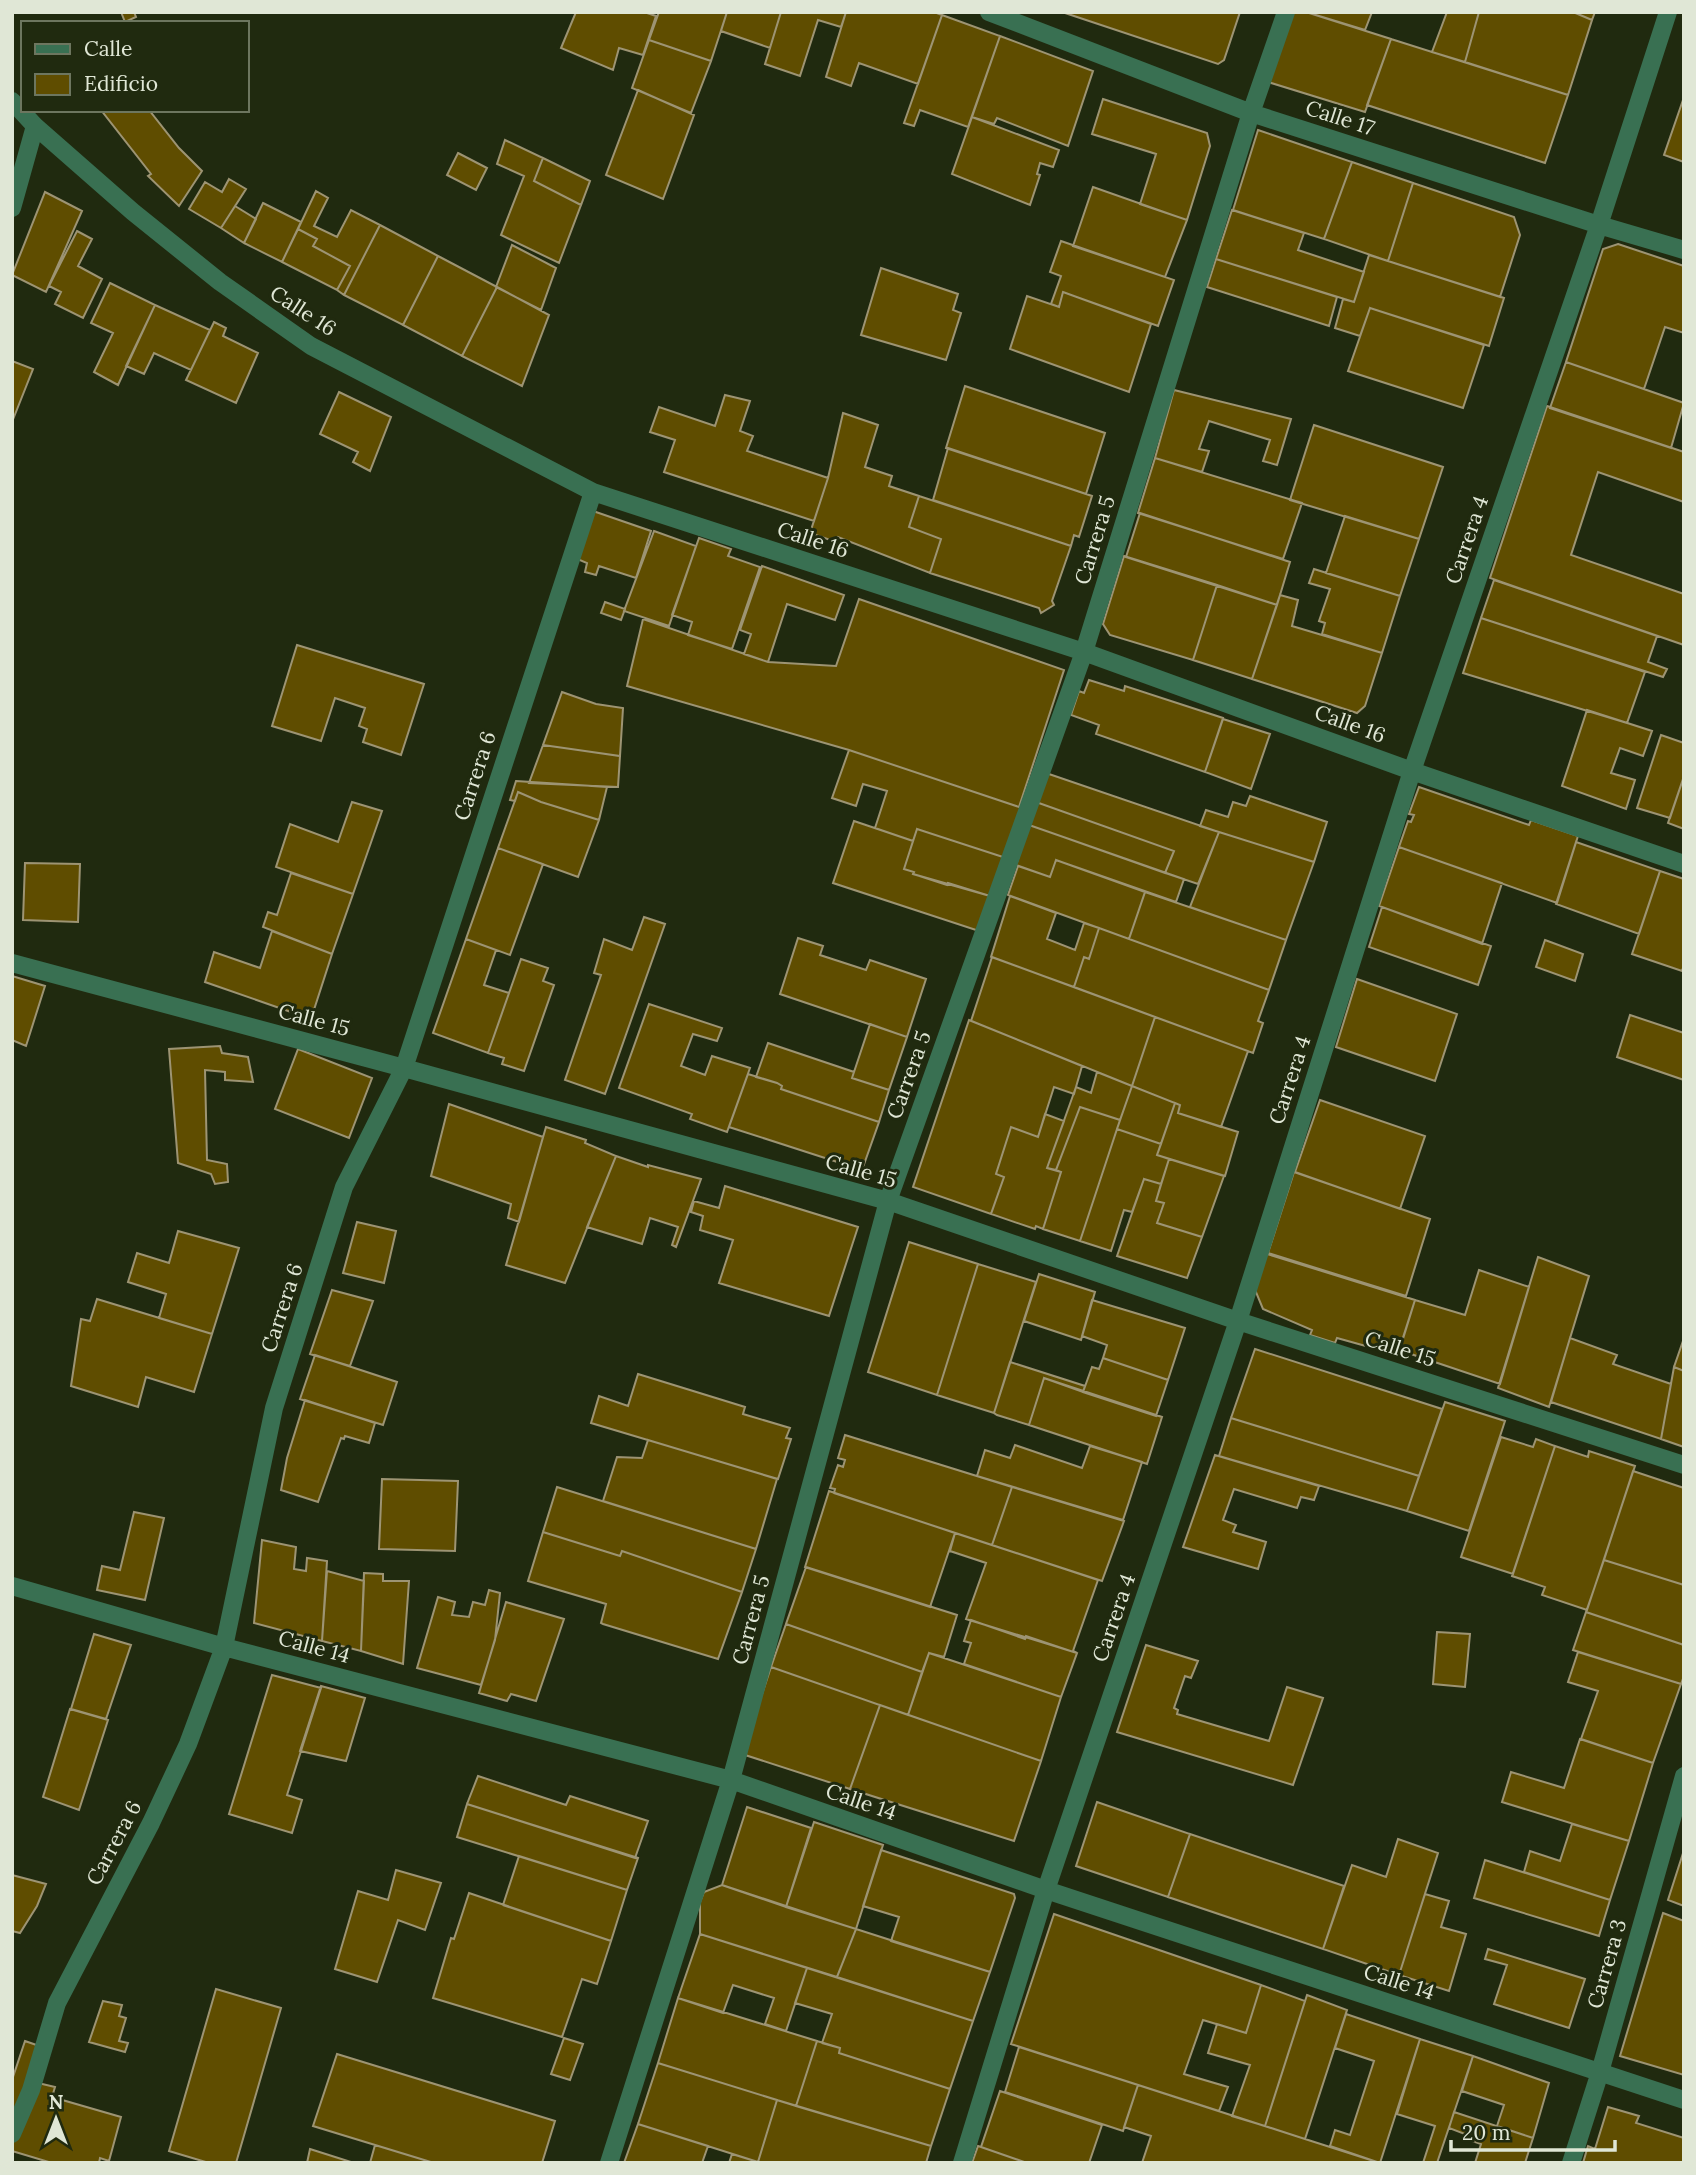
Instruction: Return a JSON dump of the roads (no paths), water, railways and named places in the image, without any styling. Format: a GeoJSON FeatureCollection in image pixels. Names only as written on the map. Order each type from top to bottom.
{"type":"FeatureCollection","features":[{"type":"Feature","properties":{"kind":"street","name":"Calle 17"},"geometry":{"type":"LineString","coordinates":[[989,12],[1251,113],[1599,226],[1684,250]]}},
{"type":"Feature","properties":{"kind":"street","name":"Carrera 5"},"geometry":{"type":"LineString","coordinates":[[609,2163],[731,1780],[888,1202],[1084,652],[1251,113],[1286,12]]}},
{"type":"Feature","properties":{"kind":"street","name":"Carrera 4"},"geometry":{"type":"LineString","coordinates":[[962,2163],[1046,1890],[1238,1321],[1412,771],[1599,226],[1668,12]]}},
{"type":"Feature","properties":{"kind":"street","name":"Calle 16"},"geometry":{"type":"LineString","coordinates":[[22,112],[133,212],[220,282],[311,346],[593,492],[1084,652],[1412,771],[1684,864]]}},
{"type":"Feature","properties":{"kind":"street"},"geometry":{"type":"LineString","coordinates":[[12,208],[35,126]]}},
{"type":"Feature","properties":{"kind":"street","name":"Carrera 6"},"geometry":{"type":"LineString","coordinates":[[12,2134],[31,2090],[57,2003],[151,1823],[188,1744],[224,1647],[274,1408],[344,1187],[404,1068],[593,492]]}},
{"type":"Feature","properties":{"kind":"street","name":"Calle 15"},"geometry":{"type":"LineString","coordinates":[[12,963],[888,1202],[1238,1321],[1684,1465]]}},
{"type":"Feature","properties":{"kind":"street","name":"Calle 14"},"geometry":{"type":"LineString","coordinates":[[12,1586],[224,1647],[731,1780],[1046,1890],[1684,2100]]}},
{"type":"Feature","properties":{"kind":"street","name":"Carrera 3"},"geometry":{"type":"LineString","coordinates":[[1571,2163],[1600,2072],[1684,1776]]}}]}
